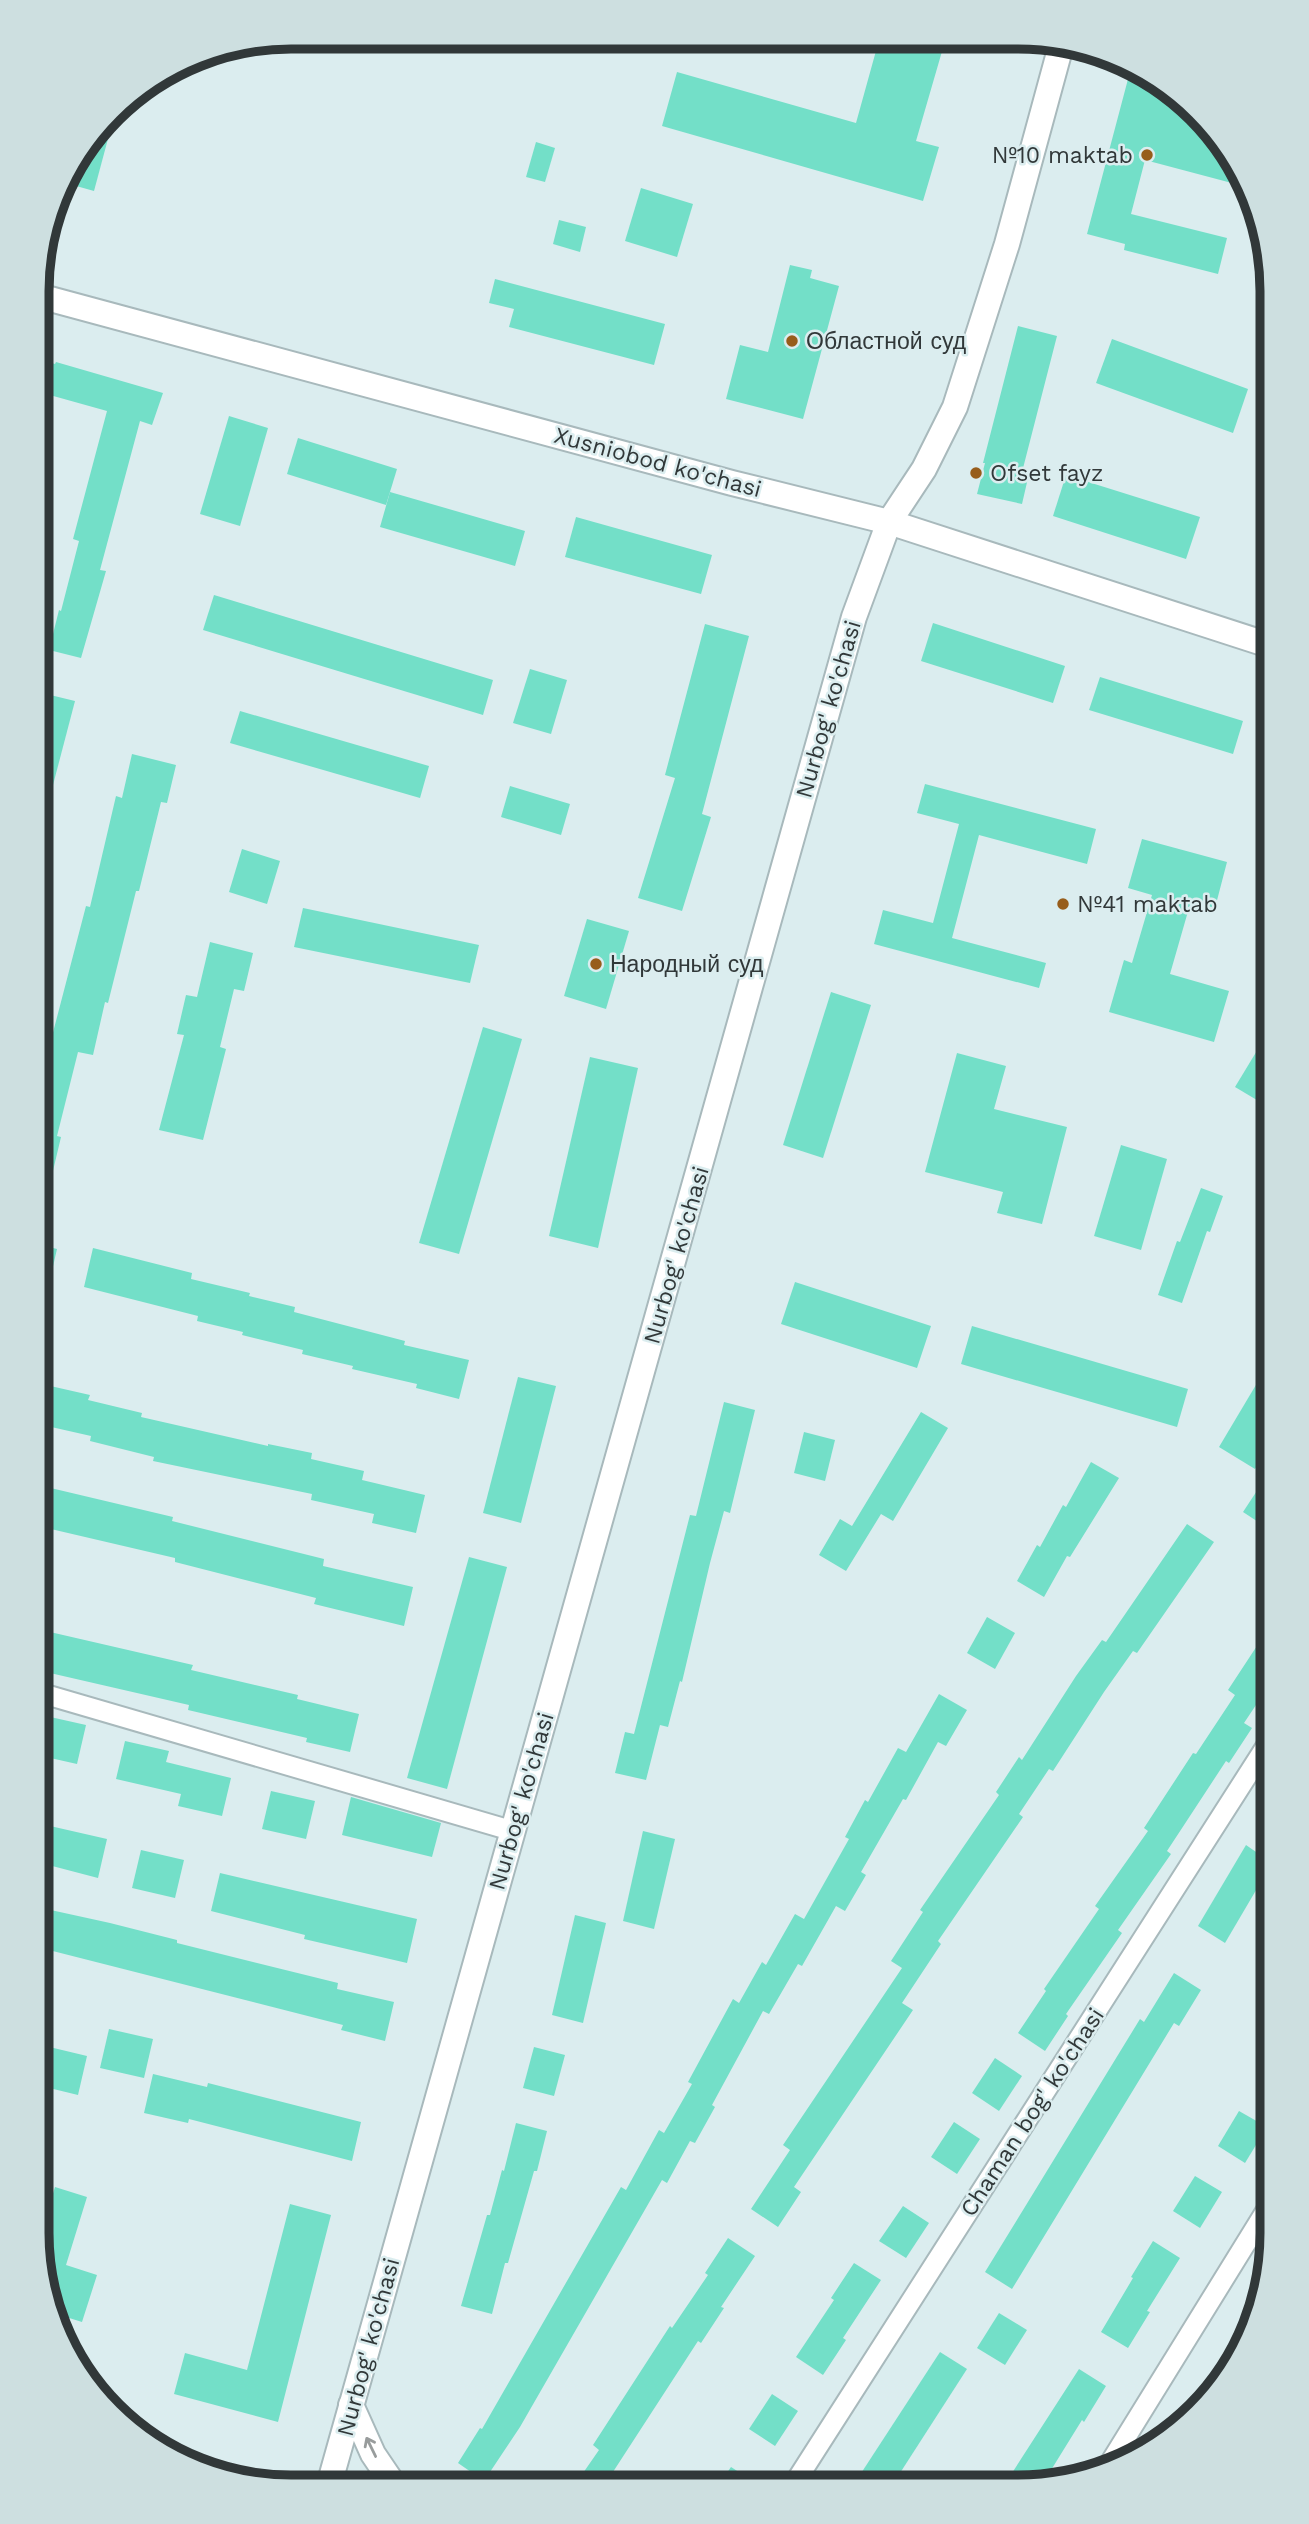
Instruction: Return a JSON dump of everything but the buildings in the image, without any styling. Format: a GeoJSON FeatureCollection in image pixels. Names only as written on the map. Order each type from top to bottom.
{"type":"FeatureCollection","features":[{"type":"Feature","properties":{"kind":"street","name":"Nurbog' ko'chasi"},"geometry":{"type":"LineString","coordinates":[[332,2475],[854,617],[889,522],[924,469],[956,407],[1007,244],[1059,53]]}},
{"type":"Feature","properties":{"kind":"street","name":"Xusniobod ko'chasi"},"geometry":{"type":"LineString","coordinates":[[49,299],[732,483],[889,522],[1260,642]]}},
{"type":"Feature","properties":{"kind":"street"},"geometry":{"type":"LineString","coordinates":[[49,1696],[513,1831]]}},
{"type":"Feature","properties":{"kind":"street","name":"Chaman bog' ko'chasi"},"geometry":{"type":"LineString","coordinates":[[800,2475],[1259,1757]]}},
{"type":"Feature","properties":{"kind":"street"},"geometry":{"type":"LineString","coordinates":[[1116,2454],[1259,2222]]}},
{"type":"Feature","properties":{"kind":"street"},"geometry":{"type":"LineString","coordinates":[[352,2405],[373,2454],[387,2475]]}},
{"type":"Feature","properties":{"kind":"place","name":"№10 maktab"},"geometry":{"type":"Point","coordinates":[1147,155]}},
{"type":"Feature","properties":{"kind":"place","name":"Областной суд"},"geometry":{"type":"Point","coordinates":[792,341]}},
{"type":"Feature","properties":{"kind":"place","name":"Ofset fayz"},"geometry":{"type":"Point","coordinates":[976,473]}},
{"type":"Feature","properties":{"kind":"place","name":"№41 maktab"},"geometry":{"type":"Point","coordinates":[1063,904]}},
{"type":"Feature","properties":{"kind":"place","name":"Народный суд"},"geometry":{"type":"Point","coordinates":[596,964]}}]}
